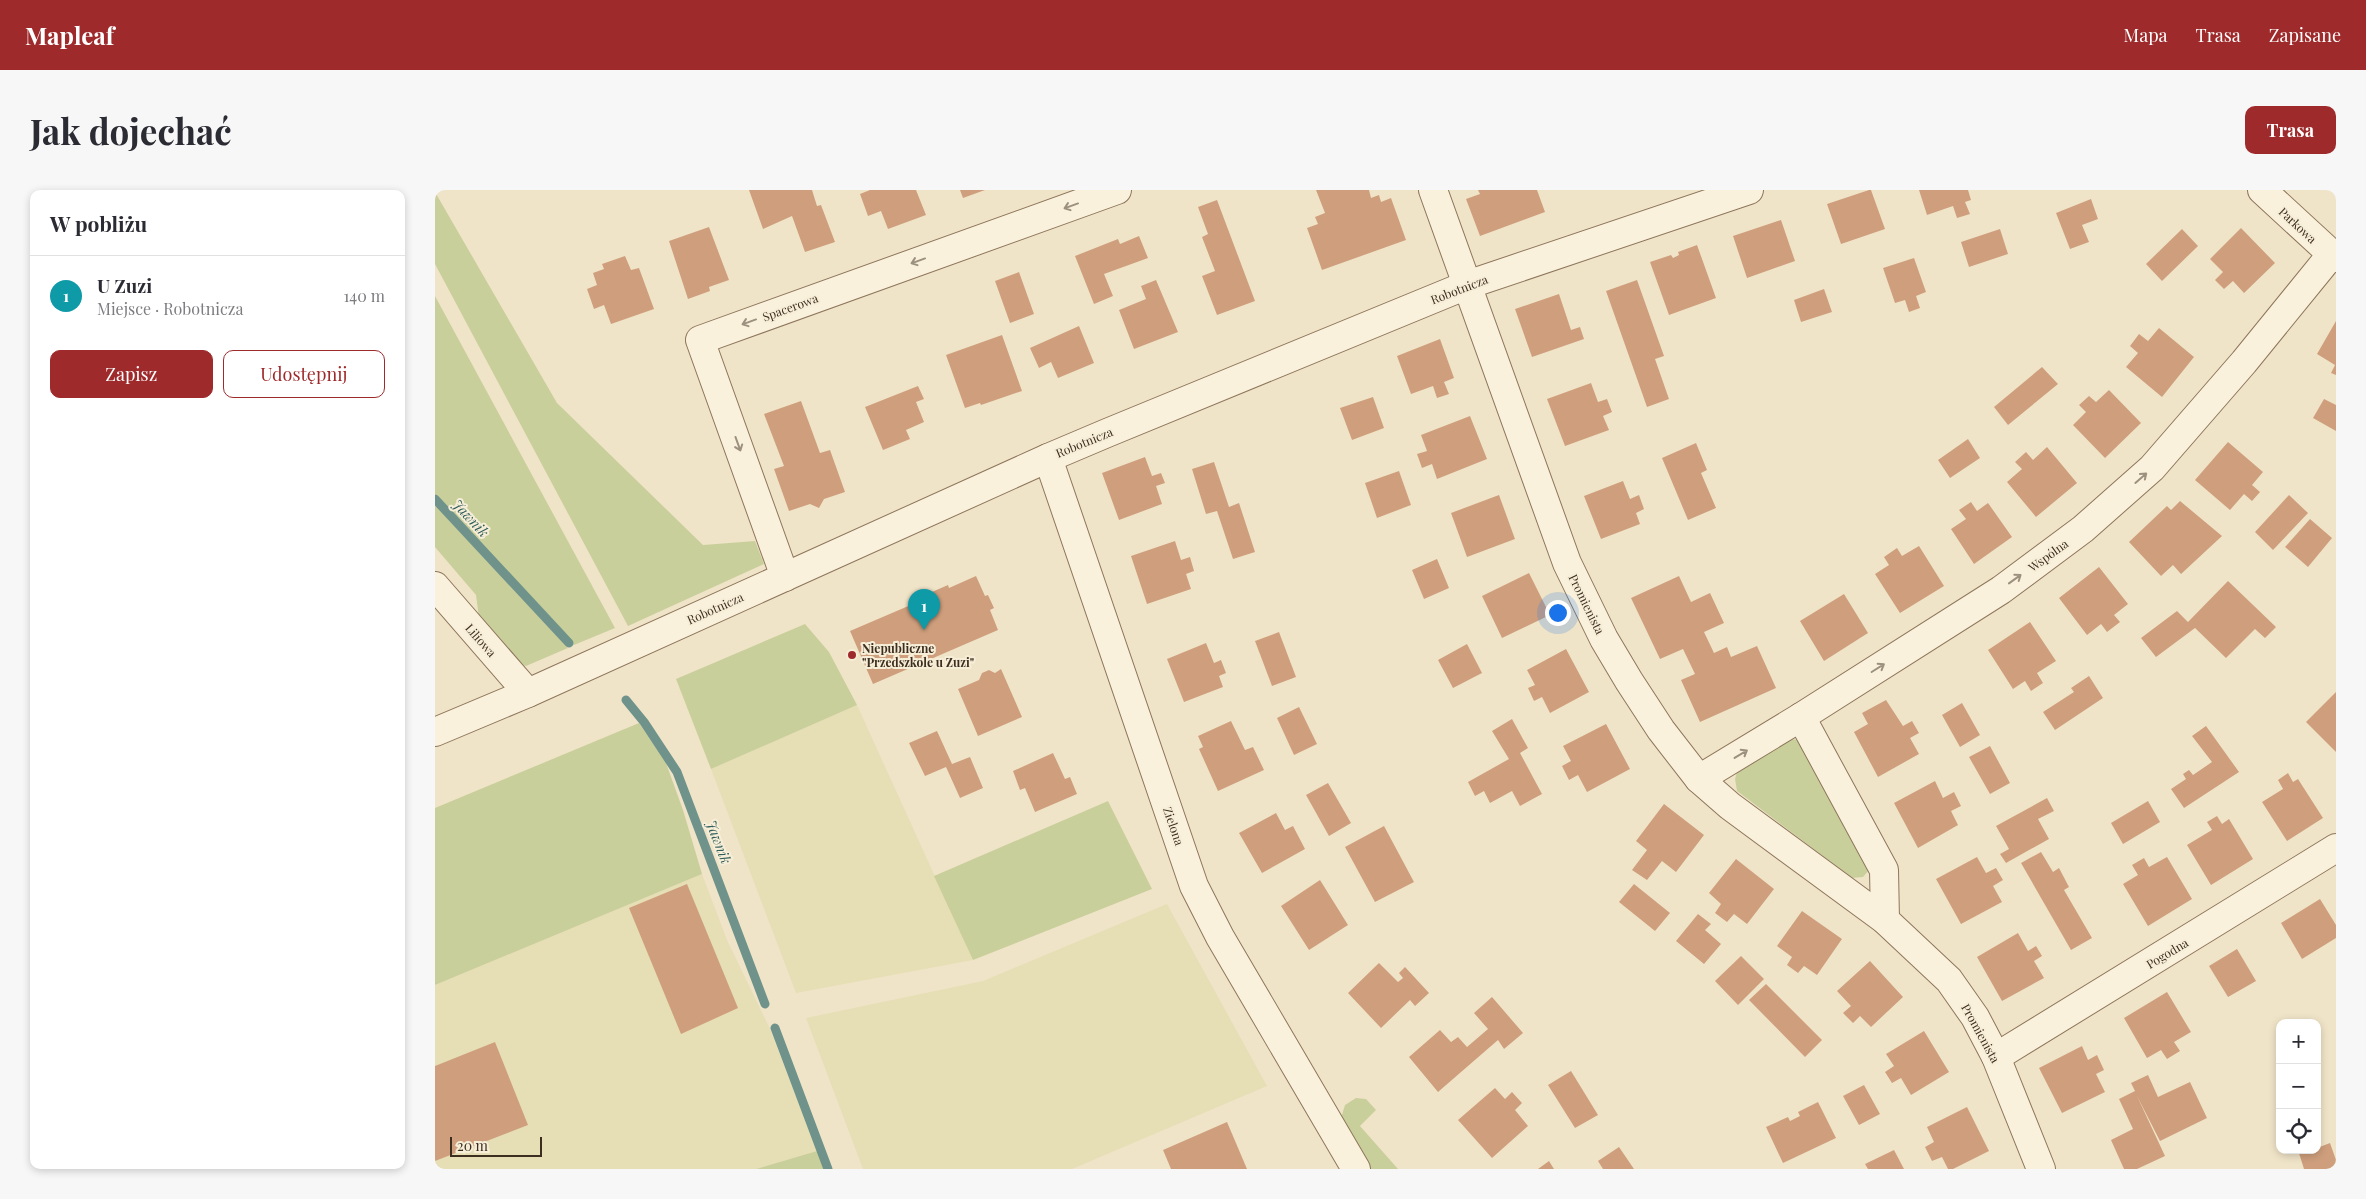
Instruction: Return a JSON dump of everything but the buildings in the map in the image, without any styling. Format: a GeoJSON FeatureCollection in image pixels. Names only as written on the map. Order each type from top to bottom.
{"type":"FeatureCollection","features":[{"type":"Feature","properties":{"kind":"street","name":"Spacerowa"},"geometry":{"type":"LineString","coordinates":[[785,576],[700,340],[1117,190]]}},
{"type":"Feature","properties":{"kind":"street","name":"Promienista"},"geometry":{"type":"LineString","coordinates":[[1433,190],[1508,404],[1567,563],[1604,639],[1629,681],[1661,730],[1699,779],[1730,806],[1885,920],[1949,980],[1975,1017],[1996,1057],[2041,1169]]}},
{"type":"Feature","properties":{"kind":"street","name":"Robotnicza"},"geometry":{"type":"LineString","coordinates":[[435,732],[528,693],[1048,458],[1467,285],[1749,190]]}},
{"type":"Feature","properties":{"kind":"street","name":"Parkowa"},"geometry":{"type":"LineString","coordinates":[[2262,190],[2334,256]]}},
{"type":"Feature","properties":{"kind":"street","name":"Wspólna"},"geometry":{"type":"LineString","coordinates":[[1699,779],[1801,717],[2001,590],[2083,529],[2152,468],[2334,256]]}},
{"type":"Feature","properties":{"kind":"street","name":"Zielona"},"geometry":{"type":"LineString","coordinates":[[1048,458],[1194,886],[1220,937],[1356,1169]]}},
{"type":"Feature","properties":{"kind":"street","name":"Liliowa"},"geometry":{"type":"LineString","coordinates":[[435,586],[528,693]]}},
{"type":"Feature","properties":{"kind":"street"},"geometry":{"type":"LineString","coordinates":[[1801,717],[1884,870],[1885,920]]}},
{"type":"Feature","properties":{"kind":"street","name":"Pogodna"},"geometry":{"type":"LineString","coordinates":[[1996,1057],[2336,848]]}},
{"type":"Feature","properties":{"kind":"shaded area"},"geometry":{"type":"Polygon","coordinates":[[[857,705],[973,960],[796,993],[711,769],[857,705]]]}},
{"type":"Feature","properties":{"kind":"shaded area"},"geometry":{"type":"Polygon","coordinates":[[[702,874],[727,940],[770,1029],[817,1151],[756,1169],[435,1169],[435,985],[702,874]]]}},
{"type":"Feature","properties":{"kind":"shaded area"},"geometry":{"type":"Polygon","coordinates":[[[1167,904],[1267,1086],[1072,1169],[863,1169],[806,1018],[983,981],[1167,904]]]}},
{"type":"Feature","properties":{"kind":"green space"},"geometry":{"type":"Polygon","coordinates":[[[435,192],[557,403],[703,545],[755,541],[764,564],[628,626],[435,264],[435,192]]]}},
{"type":"Feature","properties":{"kind":"green space"},"geometry":{"type":"Polygon","coordinates":[[[435,296],[615,628],[574,645],[435,494],[435,296]]]}},
{"type":"Feature","properties":{"kind":"green space"},"geometry":{"type":"Polygon","coordinates":[[[435,505],[568,648],[526,666],[519,664],[479,618],[476,595],[435,547],[435,505]]]}},
{"type":"Feature","properties":{"kind":"green space"},"geometry":{"type":"Polygon","coordinates":[[[805,624],[829,652],[857,705],[711,769],[676,679],[805,624]]]}},
{"type":"Feature","properties":{"kind":"green space"},"geometry":{"type":"Polygon","coordinates":[[[639,723],[666,763],[683,810],[702,874],[435,985],[435,808],[639,723]]]}},
{"type":"Feature","properties":{"kind":"green space"},"geometry":{"type":"Polygon","coordinates":[[[1790,739],[1801,740],[1870,869],[1863,877],[1852,878],[1737,791],[1735,779],[1738,769],[1790,739]]]}},
{"type":"Feature","properties":{"kind":"green space"},"geometry":{"type":"Polygon","coordinates":[[[1108,801],[1152,889],[973,960],[934,876],[1108,801]]]}},
{"type":"Feature","properties":{"kind":"green space"},"geometry":{"type":"Polygon","coordinates":[[[1356,1098],[1366,1099],[1376,1110],[1360,1126],[1398,1169],[1371,1169],[1341,1118],[1345,1105],[1356,1098]]]}},
{"type":"Feature","properties":{"kind":"green space"},"geometry":{"type":"Polygon","coordinates":[[[817,1151],[824,1169],[756,1169],[817,1151]]]}},
{"type":"Feature","properties":{"kind":"waterway","name":"Jawnik"},"geometry":{"type":"LineString","coordinates":[[435,499],[569,643]]}},
{"type":"Feature","properties":{"kind":"waterway","name":"Jawnik"},"geometry":{"type":"LineString","coordinates":[[626,700],[644,722],[677,772],[765,1004]]}},
{"type":"Feature","properties":{"kind":"waterway","name":"Jawnik"},"geometry":{"type":"LineString","coordinates":[[775,1028],[828,1169]]}},
{"type":"Feature","properties":{"kind":"place","name":"U Zuzi"},"geometry":{"type":"Point","coordinates":[924,630]}},
{"type":"Feature","properties":{"kind":"place","name":"Niepubliczne \"Przedszkole u Zuzi\""},"geometry":{"type":"Point","coordinates":[852,655]}}]}
